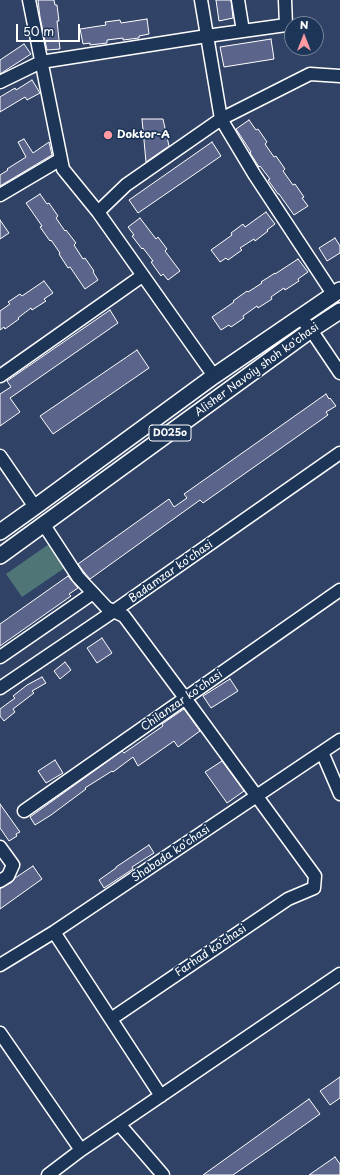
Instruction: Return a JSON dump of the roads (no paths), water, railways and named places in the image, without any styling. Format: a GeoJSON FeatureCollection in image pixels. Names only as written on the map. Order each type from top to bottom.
{"type":"FeatureCollection","features":[{"type":"Feature","properties":{"kind":"main road","name":"Alisher Navoiy shoh ko'chasi"},"geometry":{"type":"LineString","coordinates":[[0,532],[214,376],[337,292]]}},
{"type":"Feature","properties":{"kind":"main road","name":"Alisher Navoiy shoh ko'chasi"},"geometry":{"type":"LineString","coordinates":[[0,556],[340,310]]}},
{"type":"Feature","properties":{"kind":"street"},"geometry":{"type":"LineString","coordinates":[[29,0],[63,169],[98,212],[214,376]]}},
{"type":"Feature","properties":{"kind":"street"},"geometry":{"type":"LineString","coordinates":[[201,0],[221,118],[254,174],[337,292]]}},
{"type":"Feature","properties":{"kind":"street"},"geometry":{"type":"LineString","coordinates":[[238,0],[243,31]]}},
{"type":"Feature","properties":{"kind":"street"},"geometry":{"type":"LineString","coordinates":[[0,82],[41,62],[286,25],[285,0]]}},
{"type":"Feature","properties":{"kind":"street"},"geometry":{"type":"LineString","coordinates":[[98,212],[126,185],[221,118],[310,74],[340,76]]}},
{"type":"Feature","properties":{"kind":"street"},"geometry":{"type":"LineString","coordinates":[[0,195],[61,159]]}},
{"type":"Feature","properties":{"kind":"street"},"geometry":{"type":"LineString","coordinates":[[0,376],[142,276]]}},
{"type":"Feature","properties":{"kind":"street"},"geometry":{"type":"LineString","coordinates":[[300,317],[311,330],[340,374]]}},
{"type":"Feature","properties":{"kind":"street","name":"Badamzar ko'chasi"},"geometry":{"type":"LineString","coordinates":[[0,688],[114,611],[340,453]]}},
{"type":"Feature","properties":{"kind":"street"},"geometry":{"type":"LineString","coordinates":[[0,456],[35,507]]}},
{"type":"Feature","properties":{"kind":"street"},"geometry":{"type":"LineString","coordinates":[[44,525],[78,577],[107,608],[124,616],[256,796]]}},
{"type":"Feature","properties":{"kind":"street","name":"Chilanzar ko'chasi"},"geometry":{"type":"LineString","coordinates":[[24,811],[340,590]]}},
{"type":"Feature","properties":{"kind":"street"},"geometry":{"type":"LineString","coordinates":[[0,657],[93,593]]}},
{"type":"Feature","properties":{"kind":"street","name":"Shabada ko'chasi"},"geometry":{"type":"LineString","coordinates":[[0,965],[54,932],[340,740]]}},
{"type":"Feature","properties":{"kind":"street"},"geometry":{"type":"LineString","coordinates":[[322,752],[340,794]]}},
{"type":"Feature","properties":{"kind":"street","name":"Farhad ko'chasi"},"geometry":{"type":"LineString","coordinates":[[111,1019],[288,899],[314,888],[315,876],[256,796]]}},
{"type":"Feature","properties":{"kind":"street"},"geometry":{"type":"LineString","coordinates":[[0,847],[14,865],[8,876],[0,881]]}},
{"type":"Feature","properties":{"kind":"street"},"geometry":{"type":"LineString","coordinates":[[54,932],[161,1096]]}},
{"type":"Feature","properties":{"kind":"street"},"geometry":{"type":"LineString","coordinates":[[48,1175],[81,1150],[340,974]]}},
{"type":"Feature","properties":{"kind":"street"},"geometry":{"type":"LineString","coordinates":[[0,1033],[81,1150]]}},
{"type":"Feature","properties":{"kind":"street"},"geometry":{"type":"LineString","coordinates":[[119,1124],[163,1175]]}},
{"type":"Feature","properties":{"kind":"place","name":"Doktor-A"},"geometry":{"type":"Point","coordinates":[108,135]}}]}
